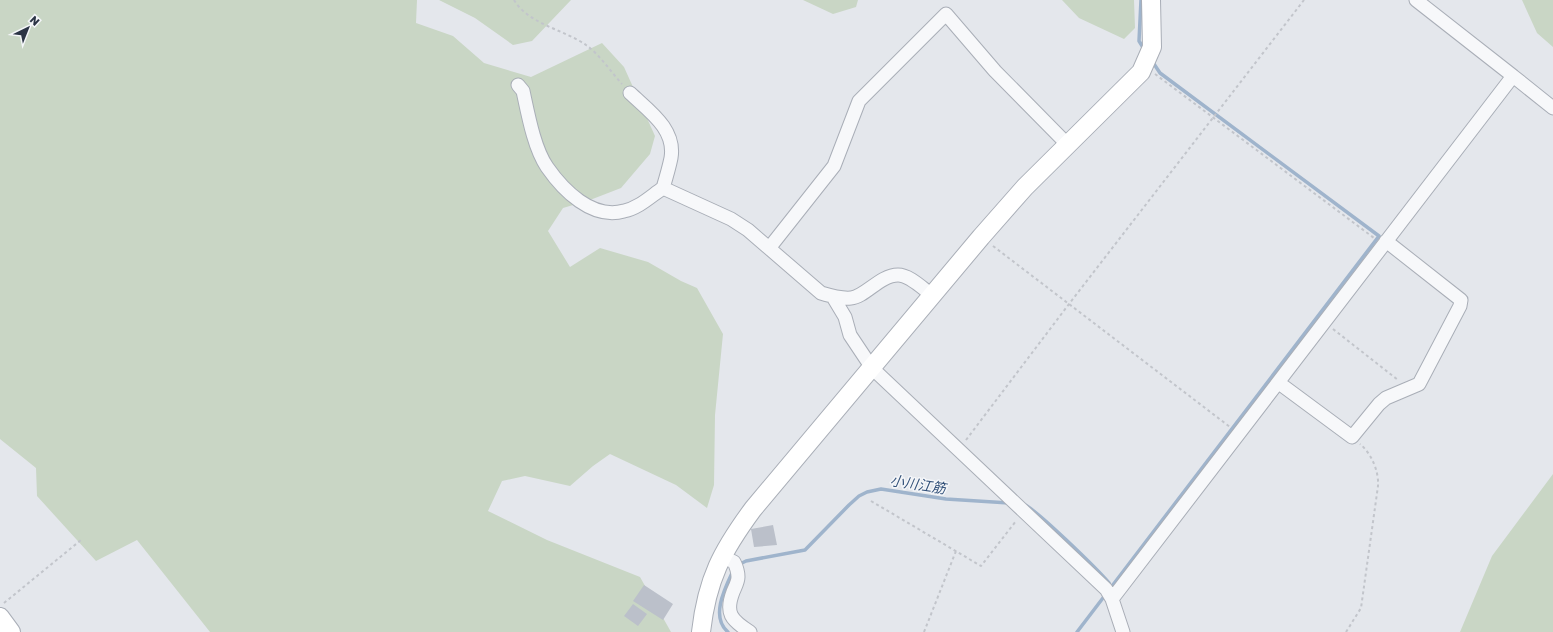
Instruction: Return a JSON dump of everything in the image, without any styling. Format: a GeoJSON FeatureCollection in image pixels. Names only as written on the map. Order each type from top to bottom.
{"type":"FeatureCollection","features":[{"type":"Feature","properties":{"kind":"street"},"geometry":{"type":"LineString","coordinates":[[701,632],[706,600],[711,582],[731,564],[753,509],[981,237],[1044,166],[1068,145],[1134,81],[1145,66],[1152,47],[1151,0]]}},
{"type":"Feature","properties":{"kind":"street"},"geometry":{"type":"LineString","coordinates":[[1416,0],[1553,108]]}},
{"type":"Feature","properties":{"kind":"street"},"geometry":{"type":"LineString","coordinates":[[770,247],[834,166],[859,101],[946,14],[995,71],[1068,145]]}},
{"type":"Feature","properties":{"kind":"street"},"geometry":{"type":"LineString","coordinates":[[1112,594],[1279,383],[1324,322],[1380,239],[1512,76]]}},
{"type":"Feature","properties":{"kind":"street"},"geometry":{"type":"LineString","coordinates":[[518,85],[523,92],[539,149],[547,166],[572,196],[591,208],[607,212],[623,212],[638,206],[663,188],[671,157],[671,139],[662,124],[630,93]]}},
{"type":"Feature","properties":{"kind":"street"},"geometry":{"type":"LineString","coordinates":[[663,188],[731,218],[770,247],[821,294],[833,297],[853,298],[886,277],[899,275],[907,278],[932,295]]}},
{"type":"Feature","properties":{"kind":"street"},"geometry":{"type":"LineString","coordinates":[[1279,383],[1352,437],[1379,404],[1386,398],[1419,384],[1424,378],[1460,306],[1461,300],[1380,239]]}},
{"type":"Feature","properties":{"kind":"street"},"geometry":{"type":"LineString","coordinates":[[833,297],[845,317],[850,335],[872,368],[958,451],[1112,594],[1123,632]]}},
{"type":"Feature","properties":{"kind":"street"},"geometry":{"type":"LineString","coordinates":[[731,564],[738,579],[729,608],[732,617],[738,625],[750,632]]}},
{"type":"Feature","properties":{"kind":"street"},"geometry":{"type":"LineString","coordinates":[[0,618],[11,632]]}},
{"type":"Feature","properties":{"kind":"path"},"geometry":{"type":"LineString","coordinates":[[514,0],[517,5],[534,18],[576,38],[588,46],[630,93]]}},
{"type":"Feature","properties":{"kind":"path"},"geometry":{"type":"LineString","coordinates":[[958,451],[1069,304],[1304,0]]}},
{"type":"Feature","properties":{"kind":"path"},"geometry":{"type":"LineString","coordinates":[[1145,66],[1212,118],[1380,239]]}},
{"type":"Feature","properties":{"kind":"path"},"geometry":{"type":"LineString","coordinates":[[981,237],[1228,426]]}},
{"type":"Feature","properties":{"kind":"path"},"geometry":{"type":"LineString","coordinates":[[1324,322],[1409,388]]}},
{"type":"Feature","properties":{"kind":"path"},"geometry":{"type":"LineString","coordinates":[[1346,632],[1361,608],[1378,477],[1364,447],[1352,437]]}},
{"type":"Feature","properties":{"kind":"path"},"geometry":{"type":"LineString","coordinates":[[871,502],[981,566],[1021,509]]}},
{"type":"Feature","properties":{"kind":"path"},"geometry":{"type":"LineString","coordinates":[[0,606],[81,540]]}},
{"type":"Feature","properties":{"kind":"path"},"geometry":{"type":"LineString","coordinates":[[924,632],[956,551]]}},
{"type":"Feature","properties":{"kind":"green space"},"geometry":{"type":"Polygon","coordinates":[[[0,0],[417,0],[416,23],[453,36],[484,63],[531,77],[602,43],[624,67],[655,136],[650,154],[621,188],[590,200],[563,208],[548,231],[570,267],[600,248],[648,262],[681,281],[697,288],[723,334],[715,415],[714,485],[707,508],[676,485],[610,454],[593,466],[570,486],[525,476],[502,481],[488,511],[547,540],[640,577],[671,632],[210,632],[137,540],[96,561],[37,496],[36,468],[0,439],[0,0]]]}},
{"type":"Feature","properties":{"kind":"green space"},"geometry":{"type":"Polygon","coordinates":[[[439,0],[571,0],[532,41],[513,45],[475,18],[439,0]]]}},
{"type":"Feature","properties":{"kind":"green space"},"geometry":{"type":"Polygon","coordinates":[[[803,0],[858,0],[856,7],[833,14],[803,0]]]}},
{"type":"Feature","properties":{"kind":"green space"},"geometry":{"type":"Polygon","coordinates":[[[1062,0],[1134,0],[1135,28],[1124,39],[1079,18],[1062,0]]]}},
{"type":"Feature","properties":{"kind":"green space"},"geometry":{"type":"Polygon","coordinates":[[[1522,0],[1553,0],[1553,47],[1537,33],[1522,0]]]}},
{"type":"Feature","properties":{"kind":"green space"},"geometry":{"type":"Polygon","coordinates":[[[1553,474],[1553,632],[1460,632],[1492,556],[1553,474]]]}},
{"type":"Feature","properties":{"kind":"building"},"geometry":{"type":"Polygon","coordinates":[[[773,525],[777,545],[754,547],[751,529],[773,525]]]}},
{"type":"Feature","properties":{"kind":"building"},"geometry":{"type":"Polygon","coordinates":[[[644,585],[673,604],[663,620],[633,601],[644,585]]]}},
{"type":"Feature","properties":{"kind":"building"},"geometry":{"type":"Polygon","coordinates":[[[633,604],[647,614],[638,626],[624,616],[633,604]]]}},
{"type":"Feature","properties":{"kind":"waterway"},"geometry":{"type":"LineString","coordinates":[[1141,0],[1139,41],[1144,49]]}},
{"type":"Feature","properties":{"kind":"waterway"},"geometry":{"type":"LineString","coordinates":[[1109,590],[1379,236],[1160,73],[1152,61]]}},
{"type":"Feature","properties":{"kind":"waterway","name":"小川江筋"},"geometry":{"type":"LineString","coordinates":[[738,565],[746,561],[805,550],[849,505],[859,496],[867,492],[881,489],[946,499],[1009,503]]}},
{"type":"Feature","properties":{"kind":"waterway","name":"小川江筋"},"geometry":{"type":"LineString","coordinates":[[1023,504],[1053,527],[1109,583]]}},
{"type":"Feature","properties":{"kind":"waterway","name":"小川江筋"},"geometry":{"type":"LineString","coordinates":[[728,632],[720,619],[720,611],[723,594],[733,571]]}},
{"type":"Feature","properties":{"kind":"waterway"},"geometry":{"type":"LineString","coordinates":[[1077,632],[1106,594]]}}]}
